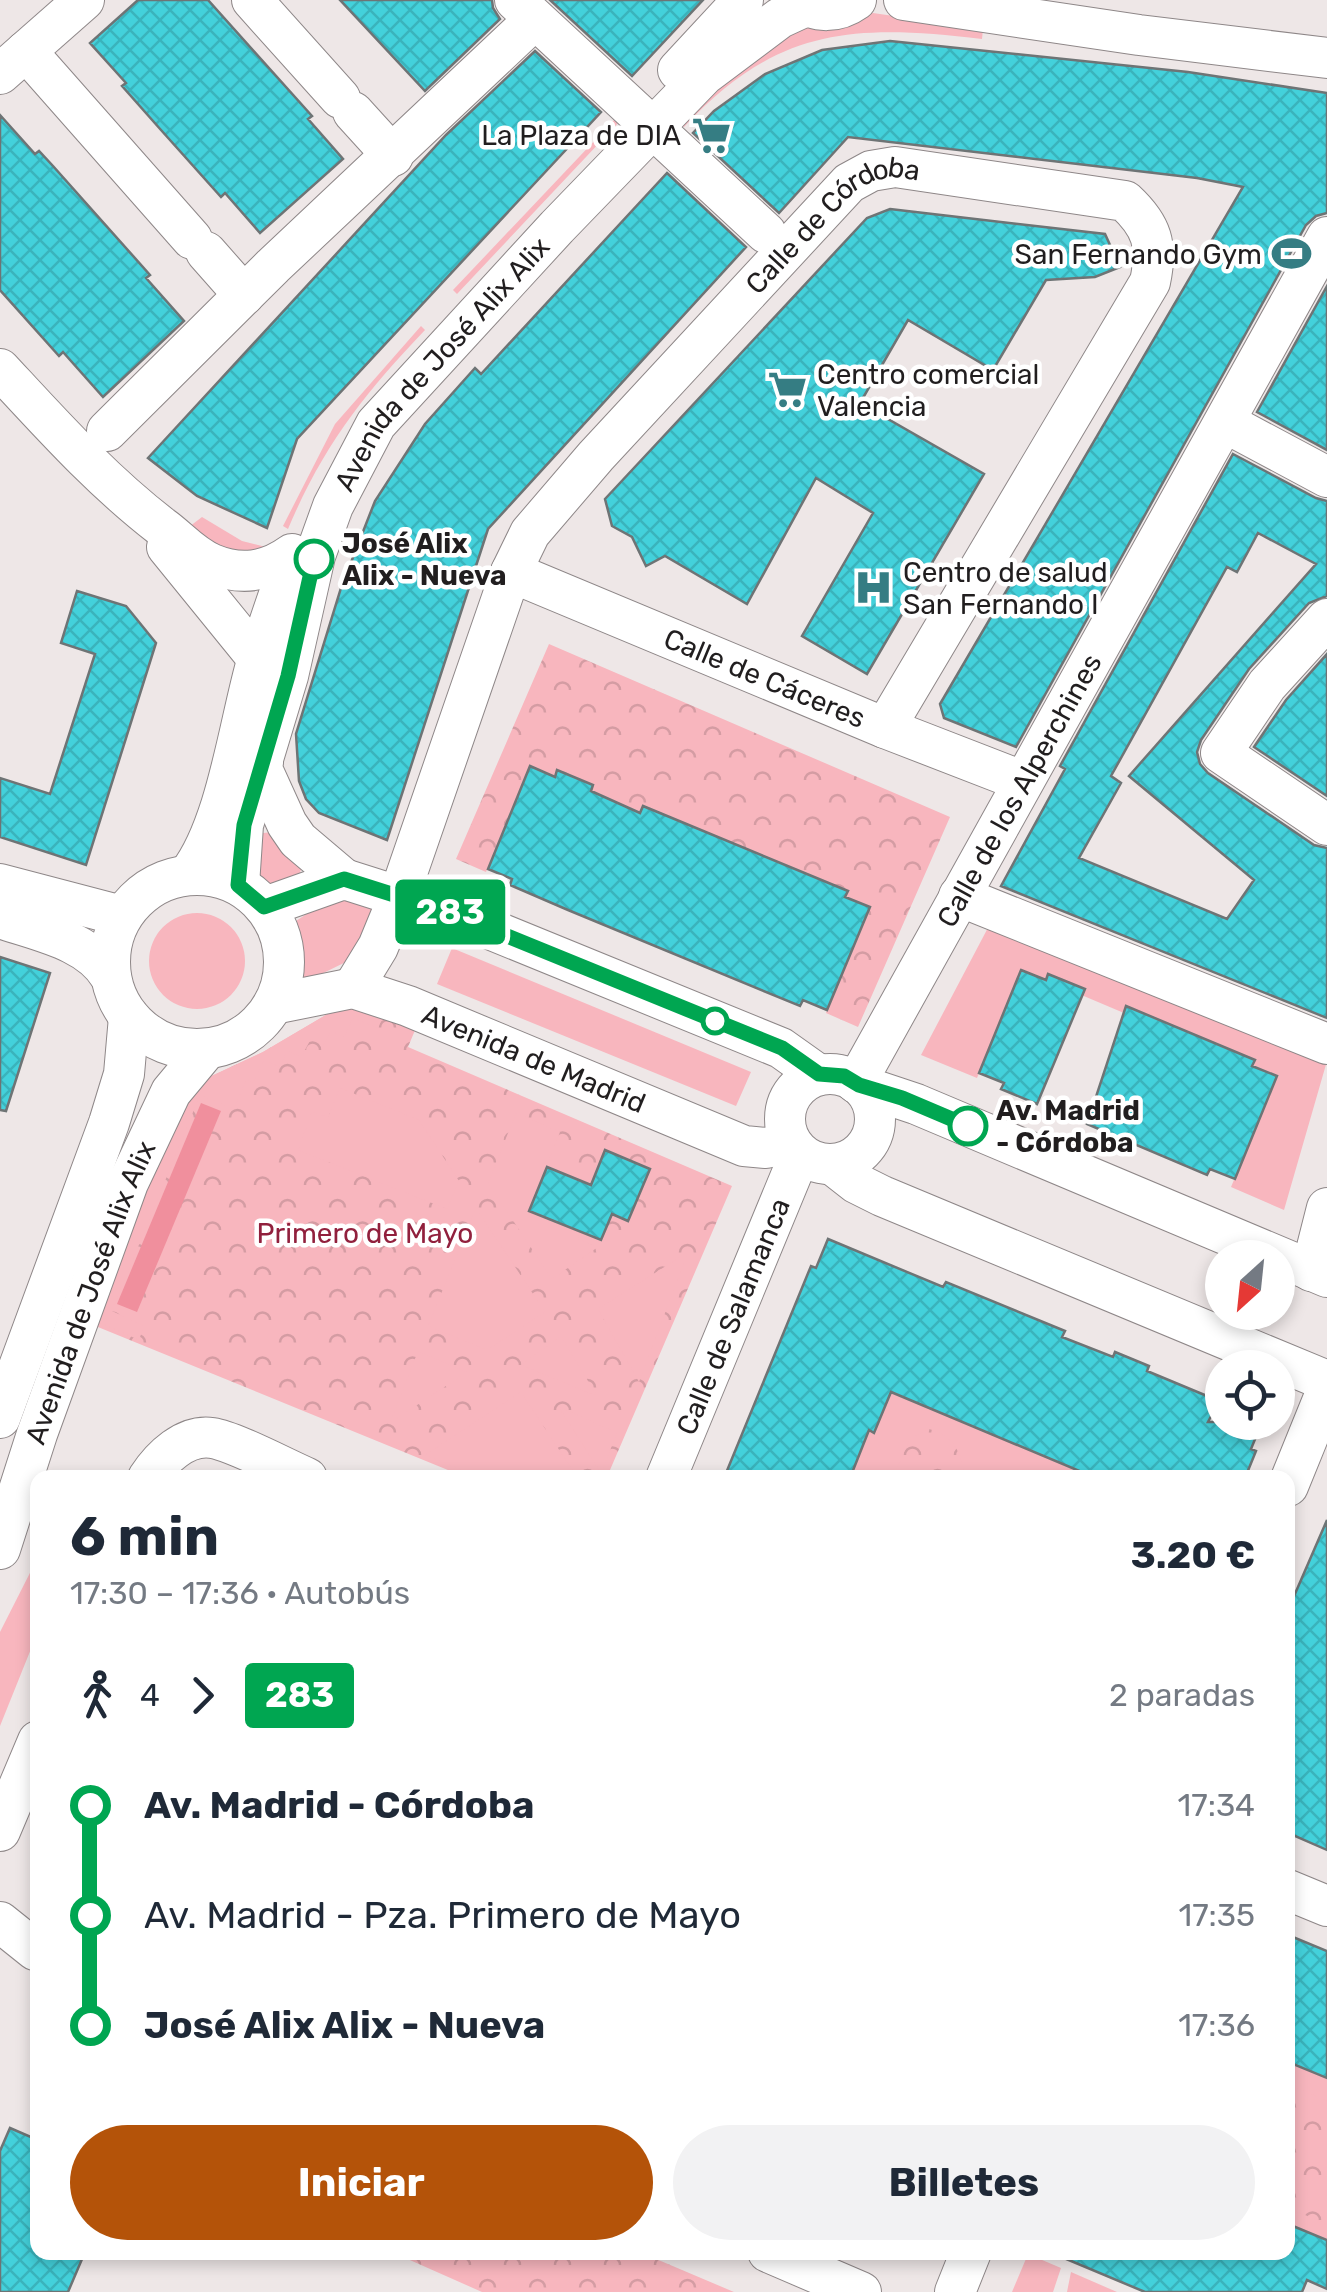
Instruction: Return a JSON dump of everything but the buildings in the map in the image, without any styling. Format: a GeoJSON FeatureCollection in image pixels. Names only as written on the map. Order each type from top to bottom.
{"type":"FeatureCollection","features":[{"type":"Feature","properties":{"kind":"street"},"geometry":{"type":"LineString","coordinates":[[84,0],[13,63],[199,246],[244,296]]}},
{"type":"Feature","properties":{"kind":"street"},"geometry":{"type":"LineString","coordinates":[[252,0],[393,156]]}},
{"type":"Feature","properties":{"kind":"street","name":"Avenida de José Alix Alix"},"geometry":{"type":"LineString","coordinates":[[252,896],[244,825],[288,676],[315,556],[332,506],[376,424],[645,121],[743,0]]}},
{"type":"Feature","properties":{"kind":"street"},"geometry":{"type":"LineString","coordinates":[[802,3],[820,10],[836,10],[856,0]]}},
{"type":"Feature","properties":{"kind":"street"},"geometry":{"type":"LineString","coordinates":[[904,0],[1327,58]]}},
{"type":"Feature","properties":{"kind":"street","name":"Avenida de José Alix Alix"},"geometry":{"type":"LineString","coordinates":[[188,875],[204,850],[217,817],[258,658],[292,554],[365,414],[448,317],[645,121],[802,3]]}},
{"type":"Feature","properties":{"kind":"street"},"geometry":{"type":"LineString","coordinates":[[107,432],[393,156],[524,10],[766,233]]}},
{"type":"Feature","properties":{"kind":"street","name":"Calle de Córdoba"},"geometry":{"type":"LineString","coordinates":[[353,988],[378,947],[400,896],[511,572],[530,533],[584,469],[849,183],[870,172],[895,167],[1124,201],[1140,214],[1155,244],[1150,282],[886,728]]}},
{"type":"Feature","properties":{"kind":"street","name":"Calle de los Alperchines"},"geometry":{"type":"LineString","coordinates":[[845,1081],[959,896],[1327,236]]}},
{"type":"Feature","properties":{"kind":"street"},"geometry":{"type":"LineString","coordinates":[[0,369],[81,456],[133,506],[188,550],[213,564],[245,571],[272,568],[292,554]]}},
{"type":"Feature","properties":{"kind":"street"},"geometry":{"type":"LineString","coordinates":[[1226,423],[1327,477]]}},
{"type":"Feature","properties":{"kind":"street"},"geometry":{"type":"LineString","coordinates":[[133,506],[258,658],[267,689],[267,748],[262,769],[287,824],[305,848],[344,879],[448,912],[782,1048],[845,1081],[916,1104],[1319,1274],[1327,1208]]}},
{"type":"Feature","properties":{"kind":"street","name":"Calle de Cáceres"},"geometry":{"type":"LineString","coordinates":[[511,572],[1022,781]]}},
{"type":"Feature","properties":{"kind":"street"},"geometry":{"type":"LineString","coordinates":[[1327,619],[1267,685],[1221,753],[1327,825]]}},
{"type":"Feature","properties":{"kind":"street"},"geometry":{"type":"LineString","coordinates":[[0,918],[68,941],[103,964],[129,1017],[150,1036],[176,1047],[206,1050],[244,1037],[264,1019],[274,1004],[284,970],[282,939],[252,896],[214,876],[188,875],[156,884],[122,916],[112,942],[110,976]]}},
{"type":"Feature","properties":{"kind":"street"},"geometry":{"type":"LineString","coordinates":[[252,896],[344,879]]}},
{"type":"Feature","properties":{"kind":"street"},"geometry":{"type":"LineString","coordinates":[[0,884],[122,916]]}},
{"type":"Feature","properties":{"kind":"street"},"geometry":{"type":"LineString","coordinates":[[959,896],[1327,1044]]}},
{"type":"Feature","properties":{"kind":"street","name":"Avenida de Madrid"},"geometry":{"type":"LineString","coordinates":[[274,1004],[353,988],[408,1006],[744,1146],[808,1154]]}},
{"type":"Feature","properties":{"kind":"street","name":"Avenida de José Alix Alix"},"geometry":{"type":"LineString","coordinates":[[3,1402],[124,1074],[129,1017]]}},
{"type":"Feature","properties":{"kind":"street","name":"Avenida de José Alix Alix"},"geometry":{"type":"LineString","coordinates":[[0,1549],[18,1439],[142,1151],[171,1092],[206,1050]]}},
{"type":"Feature","properties":{"kind":"street"},"geometry":{"type":"LineString","coordinates":[[845,1081],[801,1085],[790,1102],[786,1122],[808,1154],[882,1196],[1327,1381]]}},
{"type":"Feature","properties":{"kind":"street"},"geometry":{"type":"LineString","coordinates":[[808,1154],[859,1153],[873,1129],[873,1110],[845,1081]]}},
{"type":"Feature","properties":{"kind":"street","name":"Calle de Salamanca"},"geometry":{"type":"LineString","coordinates":[[670,1470],[808,1154]]}},
{"type":"Feature","properties":{"kind":"street","name":"Avenida de José Alix Alix"},"geometry":{"type":"LineString","coordinates":[[0,1353],[18,1339],[45,1296]]}},
{"type":"Feature","properties":{"kind":"street"},"geometry":{"type":"LineString","coordinates":[[1294,1470],[1327,1390]]}},
{"type":"Feature","properties":{"kind":"street"},"geometry":{"type":"LineString","coordinates":[[3,1402],[18,1439]]}},
{"type":"Feature","properties":{"kind":"street"},"geometry":{"type":"LineString","coordinates":[[156,1466],[186,1443],[210,1438],[288,1470]]}},
{"type":"Feature","properties":{"kind":"street"},"geometry":{"type":"LineString","coordinates":[[0,1831],[30,1761]]}},
{"type":"Feature","properties":{"kind":"street"},"geometry":{"type":"LineString","coordinates":[[1295,1893],[1327,1906]]}},
{"type":"Feature","properties":{"kind":"street"},"geometry":{"type":"LineString","coordinates":[[0,1922],[24,1948]]}},
{"type":"Feature","properties":{"kind":"street"},"geometry":{"type":"LineString","coordinates":[[787,2260],[861,2292]]}},
{"type":"Feature","properties":{"kind":"street"},"geometry":{"type":"LineString","coordinates":[[955,2292],[968,2260]]}},
{"type":"Feature","properties":{"kind":"green space"},"geometry":{"type":"Polygon","coordinates":[[[873,13],[983,29],[982,39],[894,32],[820,40],[785,51],[752,69],[718,94],[684,127],[677,120],[796,30],[873,13]]]}},
{"type":"Feature","properties":{"kind":"green space"},"geometry":{"type":"Polygon","coordinates":[[[615,119],[619,122],[457,294],[453,290],[615,119]]]}},
{"type":"Feature","properties":{"kind":"green space"},"geometry":{"type":"Polygon","coordinates":[[[421,326],[425,330],[347,422],[301,499],[288,529],[283,526],[335,424],[421,326]]]}},
{"type":"Feature","properties":{"kind":"green space"},"geometry":{"type":"Polygon","coordinates":[[[202,517],[242,541],[266,547],[234,550],[185,530],[202,517]]]}},
{"type":"Feature","properties":{"kind":"green space"},"geometry":{"type":"Polygon","coordinates":[[[549,644],[950,817],[858,1027],[826,1013],[842,974],[831,969],[869,907],[845,897],[847,890],[644,806],[640,812],[557,771],[555,777],[531,766],[486,872],[456,859],[549,644]]]}},
{"type":"Feature","properties":{"kind":"green space"},"geometry":{"type":"Polygon","coordinates":[[[282,831],[302,866],[299,876],[274,883],[258,881],[253,834],[282,831]]]}},
{"type":"Feature","properties":{"kind":"green space"},"geometry":{"type":"Polygon","coordinates":[[[343,900],[376,908],[350,960],[303,979],[298,972],[293,923],[314,909],[343,900]]]}},
{"type":"Feature","properties":{"kind":"green space"},"geometry":{"type":"Polygon","coordinates":[[[197,913],[215,916],[231,927],[242,943],[242,979],[231,995],[215,1006],[197,1009],[179,1006],[163,995],[152,979],[149,961],[152,943],[163,927],[179,916],[197,913]]]}},
{"type":"Feature","properties":{"kind":"green space"},"geometry":{"type":"Polygon","coordinates":[[[991,922],[1327,1061],[1284,1210],[1231,1187],[1277,1077],[1252,1066],[1254,1060],[1131,1016],[1046,980],[994,1037],[977,1078],[921,1055],[991,922]]]}},
{"type":"Feature","properties":{"kind":"green space"},"geometry":{"type":"Polygon","coordinates":[[[452,948],[751,1072],[736,1106],[437,984],[452,948]]]}},
{"type":"Feature","properties":{"kind":"green space"},"geometry":{"type":"Polygon","coordinates":[[[356,1004],[386,1010],[378,1028],[353,1018],[344,1037],[331,1031],[324,1045],[311,1039],[301,1057],[287,1051],[280,1067],[264,1060],[253,1083],[246,1080],[234,1109],[200,1095],[112,1311],[144,1326],[139,1340],[94,1320],[183,1102],[203,1080],[263,1052],[336,1009],[356,1004]]]}},
{"type":"Feature","properties":{"kind":"green space","name":"Primero de Mayo"},"geometry":{"type":"Polygon","coordinates":[[[336,1009],[418,1023],[408,1047],[732,1186],[610,1470],[448,1470],[93,1325],[203,1080],[263,1052],[336,1009]]]}},
{"type":"Feature","properties":{"kind":"green space"},"geometry":{"type":"Polygon","coordinates":[[[340,1088],[419,1120],[459,1181],[447,1209],[298,1150],[312,1112],[328,1117],[340,1088]]]}},
{"type":"Feature","properties":{"kind":"green space"},"geometry":{"type":"Polygon","coordinates":[[[516,1113],[560,1132],[529,1210],[580,1231],[578,1239],[598,1247],[552,1279],[488,1183],[516,1113]]]}},
{"type":"Feature","properties":{"kind":"green space"},"geometry":{"type":"Polygon","coordinates":[[[476,1208],[545,1312],[487,1350],[428,1326],[476,1208]]]}},
{"type":"Feature","properties":{"kind":"green space"},"geometry":{"type":"Polygon","coordinates":[[[688,1252],[639,1382],[598,1309],[688,1252]]]}},
{"type":"Feature","properties":{"kind":"green space"},"geometry":{"type":"Polygon","coordinates":[[[561,1336],[597,1396],[521,1365],[561,1336]]]}},
{"type":"Feature","properties":{"kind":"green space"},"geometry":{"type":"Polygon","coordinates":[[[418,1351],[467,1372],[390,1423],[418,1351]]]}},
{"type":"Feature","properties":{"kind":"green space"},"geometry":{"type":"Polygon","coordinates":[[[888,1385],[900,1395],[1081,1470],[963,1470],[955,1447],[945,1436],[929,1429],[910,1439],[896,1470],[853,1470],[869,1431],[873,1433],[888,1385]]]}},
{"type":"Feature","properties":{"kind":"green space"},"geometry":{"type":"Polygon","coordinates":[[[521,1392],[572,1470],[462,1470],[425,1455],[521,1392]]]}},
{"type":"Feature","properties":{"kind":"green space"},"geometry":{"type":"Polygon","coordinates":[[[900,1395],[1079,1470],[853,1470],[869,1431],[873,1433],[900,1395]]]}},
{"type":"Feature","properties":{"kind":"green space"},"geometry":{"type":"Polygon","coordinates":[[[558,1406],[617,1433],[599,1470],[558,1406]]]}},
{"type":"Feature","properties":{"kind":"green space"},"geometry":{"type":"Polygon","coordinates":[[[30,1573],[30,1651],[0,1726],[0,1632],[30,1573]]]}},
{"type":"Feature","properties":{"kind":"green space"},"geometry":{"type":"Polygon","coordinates":[[[1295,2065],[1327,2078],[1327,2246],[1295,2227],[1295,2065]]]}},
{"type":"Feature","properties":{"kind":"green space"},"geometry":{"type":"Polygon","coordinates":[[[1295,2065],[1327,2078],[1327,2101],[1295,2087],[1295,2065]]]}},
{"type":"Feature","properties":{"kind":"green space"},"geometry":{"type":"Polygon","coordinates":[[[1295,2211],[1327,2224],[1327,2246],[1295,2227],[1295,2211]]]}},
{"type":"Feature","properties":{"kind":"green space"},"geometry":{"type":"Polygon","coordinates":[[[410,2260],[659,2260],[734,2292],[482,2292],[410,2260]]]}},
{"type":"Feature","properties":{"kind":"green space"},"geometry":{"type":"Polygon","coordinates":[[[1025,2260],[1042,2260],[1061,2268],[1053,2292],[1012,2292],[1025,2260]]]}},
{"type":"Feature","properties":{"kind":"green space"},"geometry":{"type":"Polygon","coordinates":[[[1071,2272],[1117,2292],[1067,2292],[1071,2272]]]}},
{"type":"Feature","properties":{"kind":"shaded area"},"geometry":{"type":"Polygon","coordinates":[[[201,1103],[221,1111],[137,1312],[117,1304],[201,1103]]]}},
{"type":"Feature","properties":{"kind":"bus line","name":"283"},"geometry":{"type":"LineString","coordinates":[[314,559],[288,676],[244,825],[238,885],[264,907],[344,879],[448,912],[782,1048],[819,1074],[844,1076],[968,1126]]}},
{"type":"Feature","properties":{"kind":"place","name":"La Plaza de DIA"},"geometry":{"type":"Point","coordinates":[711,135]}},
{"type":"Feature","properties":{"kind":"place","name":"San Fernando Gym"},"geometry":{"type":"Point","coordinates":[1292,254]}},
{"type":"Feature","properties":{"kind":"place","name":"Centro comercial Valencia"},"geometry":{"type":"Point","coordinates":[787,390]}},
{"type":"Feature","properties":{"kind":"place","name":"José Alix Alix - Nueva"},"geometry":{"type":"Point","coordinates":[314,559]}},
{"type":"Feature","properties":{"kind":"place","name":"Centro de salud San Fernando I"},"geometry":{"type":"Point","coordinates":[873,588]}},
{"type":"Feature","properties":{"kind":"place","name":"Av. Madrid - Córdoba"},"geometry":{"type":"Point","coordinates":[968,1126]}}]}
